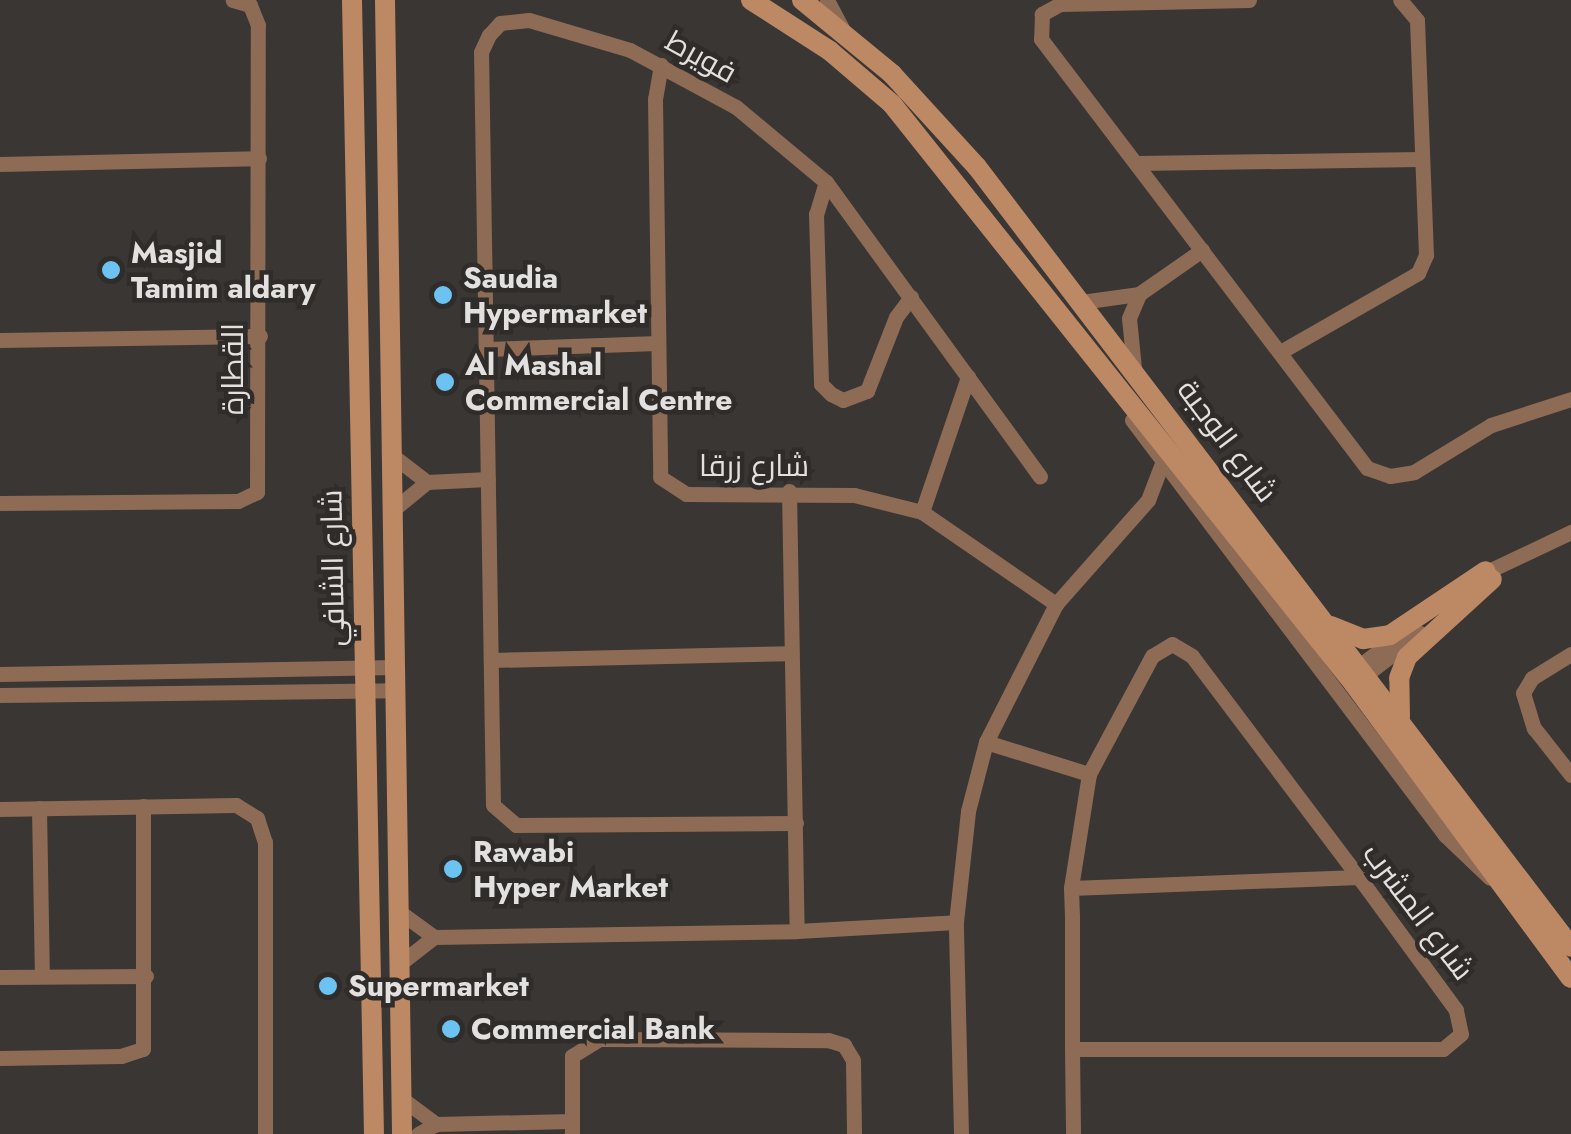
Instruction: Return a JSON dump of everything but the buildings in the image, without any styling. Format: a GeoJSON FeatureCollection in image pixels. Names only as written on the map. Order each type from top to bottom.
{"type":"FeatureCollection","features":[{"type":"Feature","properties":{"kind":"street","name":"القطارة"},"geometry":{"type":"LineString","coordinates":[[0,503],[238,501],[257,492],[258,25],[250,5],[234,0]]}},
{"type":"Feature","properties":{"kind":"street","name":"شارع الوجبة"},"geometry":{"type":"LineString","coordinates":[[751,0],[830,50],[892,104],[1062,318],[1357,675],[1400,719],[1571,947]]}},
{"type":"Feature","properties":{"kind":"street","name":"شارع الوجبة"},"geometry":{"type":"LineString","coordinates":[[802,0],[842,28],[977,168],[1134,368],[1326,624],[1357,675],[1571,978]]}},
{"type":"Feature","properties":{"kind":"street"},"geometry":{"type":"LineString","coordinates":[[827,0],[842,28]]}},
{"type":"Feature","properties":{"kind":"street"},"geometry":{"type":"LineString","coordinates":[[1249,0],[1060,4],[1042,14],[1041,39],[1378,474],[1414,472],[1491,425],[1571,399]]}},
{"type":"Feature","properties":{"kind":"street"},"geometry":{"type":"LineString","coordinates":[[1282,351],[1418,273],[1426,255],[1418,20],[1400,0]]}},
{"type":"Feature","properties":{"kind":"street","name":"شارع الشافي"},"geometry":{"type":"LineString","coordinates":[[383,4],[402,1134]]}},
{"type":"Feature","properties":{"kind":"street","name":"شارع الشافي"},"geometry":{"type":"LineString","coordinates":[[351,6],[374,1134]]}},
{"type":"Feature","properties":{"kind":"street","name":"فويرط"},"geometry":{"type":"LineString","coordinates":[[796,823],[516,825],[502,818],[493,805],[481,52],[489,35],[500,23],[529,20],[661,65],[736,107],[826,182],[1040,477]]}},
{"type":"Feature","properties":{"kind":"street","name":"شارع زرقا"},"geometry":{"type":"LineString","coordinates":[[661,65],[655,100],[657,469],[666,485],[686,494],[854,495],[922,512],[1056,604]]}},
{"type":"Feature","properties":{"kind":"street"},"geometry":{"type":"LineString","coordinates":[[0,164],[259,158]]}},
{"type":"Feature","properties":{"kind":"street"},"geometry":{"type":"LineString","coordinates":[[1137,163],[1420,158]]}},
{"type":"Feature","properties":{"kind":"street"},"geometry":{"type":"LineString","coordinates":[[826,182],[816,214],[821,384],[830,394],[843,400],[867,391],[896,317],[911,297]]}},
{"type":"Feature","properties":{"kind":"street"},"geometry":{"type":"LineString","coordinates":[[1081,302],[1139,294],[1202,250]]}},
{"type":"Feature","properties":{"kind":"street"},"geometry":{"type":"LineString","coordinates":[[1134,368],[1128,331],[1139,294]]}},
{"type":"Feature","properties":{"kind":"street","name":"شارع الوجبة"},"geometry":{"type":"LineString","coordinates":[[1062,318],[1445,836],[1512,896]]}},
{"type":"Feature","properties":{"kind":"street"},"geometry":{"type":"LineString","coordinates":[[0,340],[260,336]]}},
{"type":"Feature","properties":{"kind":"street"},"geometry":{"type":"LineString","coordinates":[[486,350],[658,343]]}},
{"type":"Feature","properties":{"kind":"street"},"geometry":{"type":"LineString","coordinates":[[922,512],[968,376]]}},
{"type":"Feature","properties":{"kind":"street"},"geometry":{"type":"LineString","coordinates":[[393,456],[427,482]]}},
{"type":"Feature","properties":{"kind":"street"},"geometry":{"type":"LineString","coordinates":[[961,1134],[956,922],[968,811],[986,742],[1056,604],[1148,500],[1164,460]]}},
{"type":"Feature","properties":{"kind":"street"},"geometry":{"type":"LineString","coordinates":[[394,510],[427,482],[488,479]]}},
{"type":"Feature","properties":{"kind":"street"},"geometry":{"type":"LineString","coordinates":[[789,492],[797,932]]}},
{"type":"Feature","properties":{"kind":"street"},"geometry":{"type":"LineString","coordinates":[[1148,500],[1178,494],[1192,498]]}},
{"type":"Feature","properties":{"kind":"street"},"geometry":{"type":"LineString","coordinates":[[1326,624],[1364,639],[1390,635],[1567,533]]}},
{"type":"Feature","properties":{"kind":"street"},"geometry":{"type":"LineString","coordinates":[[1357,675],[1489,575]]}},
{"type":"Feature","properties":{"kind":"street"},"geometry":{"type":"LineString","coordinates":[[1400,719],[1398,678],[1406,657],[1489,575]]}},
{"type":"Feature","properties":{"kind":"street","name":"شارع المشرب"},"geometry":{"type":"LineString","coordinates":[[1072,1050],[1443,1049],[1454,1044],[1461,1034],[1456,1010],[1359,877],[1192,656],[1172,644],[1152,656],[1089,774],[1070,888],[1073,1134]]}},
{"type":"Feature","properties":{"kind":"street"},"geometry":{"type":"LineString","coordinates":[[491,660],[789,653]]}},
{"type":"Feature","properties":{"kind":"street"},"geometry":{"type":"LineString","coordinates":[[1571,654],[1532,678],[1523,693],[1534,728],[1571,776]]}},
{"type":"Feature","properties":{"kind":"street"},"geometry":{"type":"LineString","coordinates":[[0,674],[396,667]]}},
{"type":"Feature","properties":{"kind":"street"},"geometry":{"type":"LineString","coordinates":[[82,672],[83,694]]}},
{"type":"Feature","properties":{"kind":"street"},"geometry":{"type":"LineString","coordinates":[[0,695],[397,690]]}},
{"type":"Feature","properties":{"kind":"street"},"geometry":{"type":"LineString","coordinates":[[986,742],[1089,774]]}},
{"type":"Feature","properties":{"kind":"street"},"geometry":{"type":"LineString","coordinates":[[0,809],[236,805],[257,818],[265,842],[266,1134]]}},
{"type":"Feature","properties":{"kind":"street"},"geometry":{"type":"LineString","coordinates":[[0,1058],[136,1054],[146,1034],[144,806]]}},
{"type":"Feature","properties":{"kind":"street"},"geometry":{"type":"LineString","coordinates":[[39,808],[42,975]]}},
{"type":"Feature","properties":{"kind":"street"},"geometry":{"type":"LineString","coordinates":[[1070,888],[1359,877]]}},
{"type":"Feature","properties":{"kind":"street"},"geometry":{"type":"LineString","coordinates":[[398,910],[434,937]]}},
{"type":"Feature","properties":{"kind":"street"},"geometry":{"type":"LineString","coordinates":[[398,965],[434,937],[797,932],[956,922]]}},
{"type":"Feature","properties":{"kind":"street"},"geometry":{"type":"LineString","coordinates":[[0,977],[146,976]]}},
{"type":"Feature","properties":{"kind":"street"},"geometry":{"type":"LineString","coordinates":[[418,1134],[436,1124],[572,1128],[572,1056],[582,1045],[599,1039],[828,1040],[844,1046],[854,1060],[854,1134]]}},
{"type":"Feature","properties":{"kind":"street"},"geometry":{"type":"LineString","coordinates":[[401,1098],[436,1124]]}},
{"type":"Feature","properties":{"kind":"place","name":"Masjid Tamim aldary"},"geometry":{"type":"Point","coordinates":[111,270]}},
{"type":"Feature","properties":{"kind":"place","name":"Saudia Hypermarket"},"geometry":{"type":"Point","coordinates":[443,295]}},
{"type":"Feature","properties":{"kind":"place","name":"Al Mashal Commercial Centre"},"geometry":{"type":"Point","coordinates":[445,382]}},
{"type":"Feature","properties":{"kind":"place","name":"Rawabi Hyper Market"},"geometry":{"type":"Point","coordinates":[453,869]}},
{"type":"Feature","properties":{"kind":"place","name":"Supermarket"},"geometry":{"type":"Point","coordinates":[328,986]}},
{"type":"Feature","properties":{"kind":"place","name":"Commercial Bank"},"geometry":{"type":"Point","coordinates":[451,1029]}}]}
